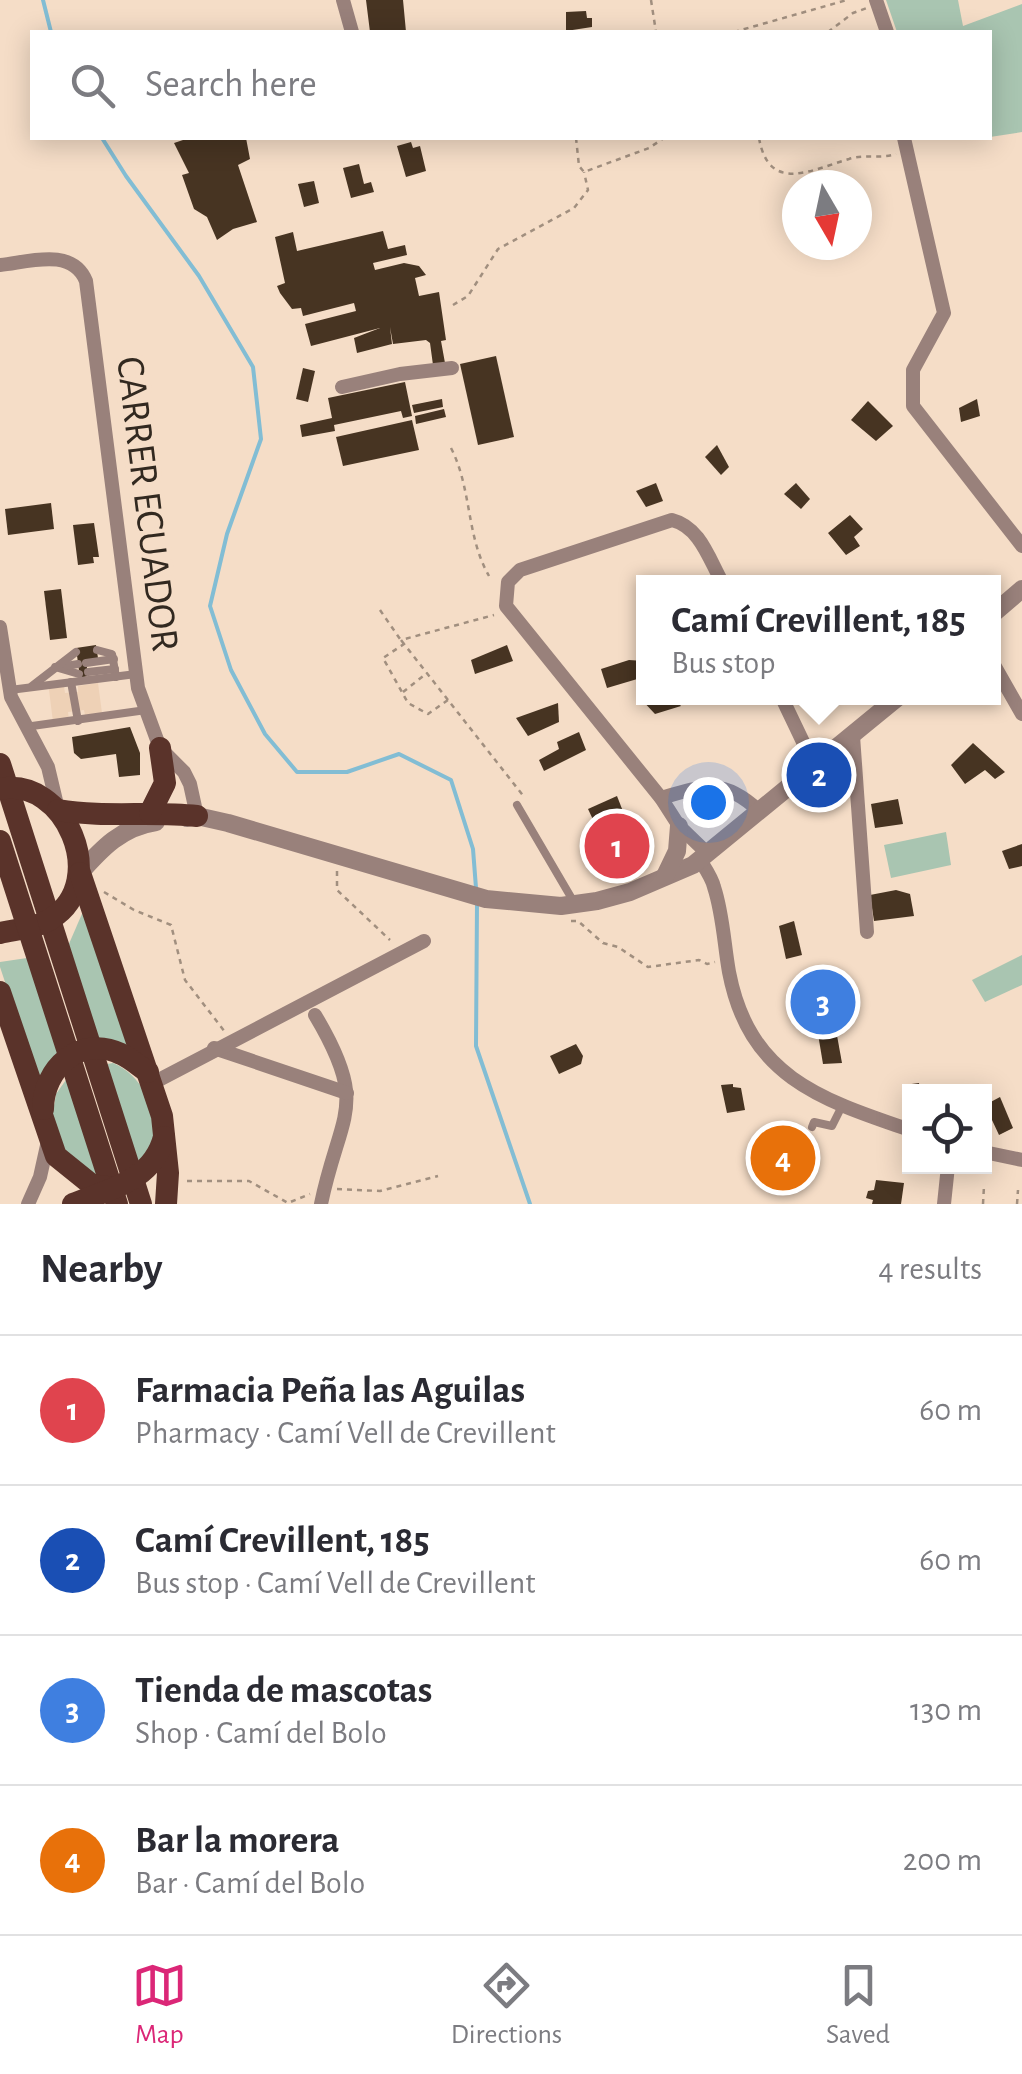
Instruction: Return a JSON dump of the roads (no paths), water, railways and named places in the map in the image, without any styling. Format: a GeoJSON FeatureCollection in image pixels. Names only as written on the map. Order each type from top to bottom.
{"type":"FeatureCollection","features":[{"type":"Feature","properties":{"kind":"main road"},"geometry":{"type":"LineString","coordinates":[[0,743],[35,792],[58,810],[76,848],[80,872],[150,1078],[165,1134],[166,1204]]}},
{"type":"Feature","properties":{"kind":"main road"},"geometry":{"type":"LineString","coordinates":[[150,813],[166,783],[160,748]]}},
{"type":"Feature","properties":{"kind":"main road"},"geometry":{"type":"LineString","coordinates":[[0,764],[4,788],[52,919],[82,1053],[121,1190]]}},
{"type":"Feature","properties":{"kind":"main road"},"geometry":{"type":"LineString","coordinates":[[4,788],[35,792]]}},
{"type":"Feature","properties":{"kind":"main road"},"geometry":{"type":"LineString","coordinates":[[58,810],[96,816],[196,816]]}},
{"type":"Feature","properties":{"kind":"main road"},"geometry":{"type":"LineString","coordinates":[[0,841],[28,926],[82,1053]]}},
{"type":"Feature","properties":{"kind":"main road"},"geometry":{"type":"LineString","coordinates":[[0,933],[52,919],[73,896],[80,872]]}},
{"type":"Feature","properties":{"kind":"main road"},"geometry":{"type":"LineString","coordinates":[[0,918],[28,926]]}},
{"type":"Feature","properties":{"kind":"main road"},"geometry":{"type":"LineString","coordinates":[[0,992],[73,1204],[121,1190],[153,1162],[165,1134]]}},
{"type":"Feature","properties":{"kind":"main road"},"geometry":{"type":"LineString","coordinates":[[140,1204],[121,1190],[92,1185],[49,1140],[43,1092],[56,1064],[82,1053],[120,1053],[150,1078]]}},
{"type":"Feature","properties":{"kind":"street"},"geometry":{"type":"LineString","coordinates":[[343,0],[351,30]]}},
{"type":"Feature","properties":{"kind":"street"},"geometry":{"type":"LineString","coordinates":[[877,2],[887,30]]}},
{"type":"Feature","properties":{"kind":"street"},"geometry":{"type":"LineString","coordinates":[[906,144],[944,313],[913,370],[912,406],[1022,546]]}},
{"type":"Feature","properties":{"kind":"street","name":"CARRER ECUADOR"},"geometry":{"type":"LineString","coordinates":[[0,266],[58,259],[75,264],[86,281],[136,674],[160,748],[184,772],[194,797],[196,816]]}},
{"type":"Feature","properties":{"kind":"street"},"geometry":{"type":"LineString","coordinates":[[342,387],[452,368]]}},
{"type":"Feature","properties":{"kind":"street"},"geometry":{"type":"LineString","coordinates":[[718,575],[694,531],[672,520],[520,570],[508,582],[503,610],[661,798],[704,857],[714,887],[732,983],[743,1021],[758,1047],[782,1071],[819,1095],[902,1127]]}},
{"type":"Feature","properties":{"kind":"street"},"geometry":{"type":"LineString","coordinates":[[1001,607],[1022,590]]}},
{"type":"Feature","properties":{"kind":"street"},"geometry":{"type":"LineString","coordinates":[[0,627],[10,690],[48,767],[58,810]]}},
{"type":"Feature","properties":{"kind":"street"},"geometry":{"type":"LineString","coordinates":[[1001,677],[1022,714]]}},
{"type":"Feature","properties":{"kind":"street"},"geometry":{"type":"LineString","coordinates":[[785,705],[816,767]]}},
{"type":"Feature","properties":{"kind":"street"},"geometry":{"type":"LineString","coordinates":[[80,872],[110,842],[137,825],[196,816],[455,892],[570,910],[630,892],[704,857],[889,705]]}},
{"type":"Feature","properties":{"kind":"street"},"geometry":{"type":"LineString","coordinates":[[853,736],[866,932]]}},
{"type":"Feature","properties":{"kind":"street"},"geometry":{"type":"LineString","coordinates":[[661,798],[718,786],[742,794],[760,810]]}},
{"type":"Feature","properties":{"kind":"street"},"geometry":{"type":"LineString","coordinates":[[679,826],[708,836],[730,835]]}},
{"type":"Feature","properties":{"kind":"street"},"geometry":{"type":"LineString","coordinates":[[665,876],[676,851],[679,826]]}},
{"type":"Feature","properties":{"kind":"street"},"geometry":{"type":"LineString","coordinates":[[150,1078],[424,941]]}},
{"type":"Feature","properties":{"kind":"street"},"geometry":{"type":"LineString","coordinates":[[314,1015],[336,1050],[347,1093],[346,1122],[321,1204]]}},
{"type":"Feature","properties":{"kind":"street"},"geometry":{"type":"LineString","coordinates":[[214,1048],[347,1093]]}},
{"type":"Feature","properties":{"kind":"street"},"geometry":{"type":"LineString","coordinates":[[28,1204],[40,1178],[49,1140]]}},
{"type":"Feature","properties":{"kind":"street"},"geometry":{"type":"LineString","coordinates":[[992,1154],[1022,1160]]}},
{"type":"Feature","properties":{"kind":"street"},"geometry":{"type":"LineString","coordinates":[[944,1204],[947,1174]]}},
{"type":"Feature","properties":{"kind":"lane"},"geometry":{"type":"LineString","coordinates":[[97,650],[108,651],[115,668]]}},
{"type":"Feature","properties":{"kind":"lane"},"geometry":{"type":"LineString","coordinates":[[31,687],[76,652]]}},
{"type":"Feature","properties":{"kind":"lane"},"geometry":{"type":"LineString","coordinates":[[55,668],[115,668],[136,674]]}},
{"type":"Feature","properties":{"kind":"lane"},"geometry":{"type":"LineString","coordinates":[[10,690],[71,682],[115,668]]}},
{"type":"Feature","properties":{"kind":"lane"},"geometry":{"type":"LineString","coordinates":[[71,682],[78,721]]}},
{"type":"Feature","properties":{"kind":"lane"},"geometry":{"type":"LineString","coordinates":[[25,727],[146,710]]}},
{"type":"Feature","properties":{"kind":"lane"},"geometry":{"type":"LineString","coordinates":[[517,805],[570,910]]}},
{"type":"Feature","properties":{"kind":"lane"},"geometry":{"type":"LineString","coordinates":[[812,1126],[814,1122],[832,1126],[843,1105]]}},
{"type":"Feature","properties":{"kind":"waterway"},"geometry":{"type":"LineString","coordinates":[[43,0],[50,30]]}},
{"type":"Feature","properties":{"kind":"waterway"},"geometry":{"type":"LineString","coordinates":[[103,140],[199,276],[253,367],[261,439],[227,534],[210,606],[231,670],[265,734],[297,772],[347,772],[399,754],[451,780],[473,849],[476,888]]}},
{"type":"Feature","properties":{"kind":"waterway"},"geometry":{"type":"LineString","coordinates":[[477,903],[476,1046],[530,1204]]}},
{"type":"Feature","properties":{"kind":"place","name":"Camí Crevillent, 185"},"geometry":{"type":"Point","coordinates":[819,775]}},
{"type":"Feature","properties":{"kind":"place","name":"Farmacia Peña las Aguilas"},"geometry":{"type":"Point","coordinates":[617,846]}},
{"type":"Feature","properties":{"kind":"place","name":"Tienda de mascotas"},"geometry":{"type":"Point","coordinates":[823,1002]}},
{"type":"Feature","properties":{"kind":"place","name":"Bar la morera"},"geometry":{"type":"Point","coordinates":[783,1158]}}]}
